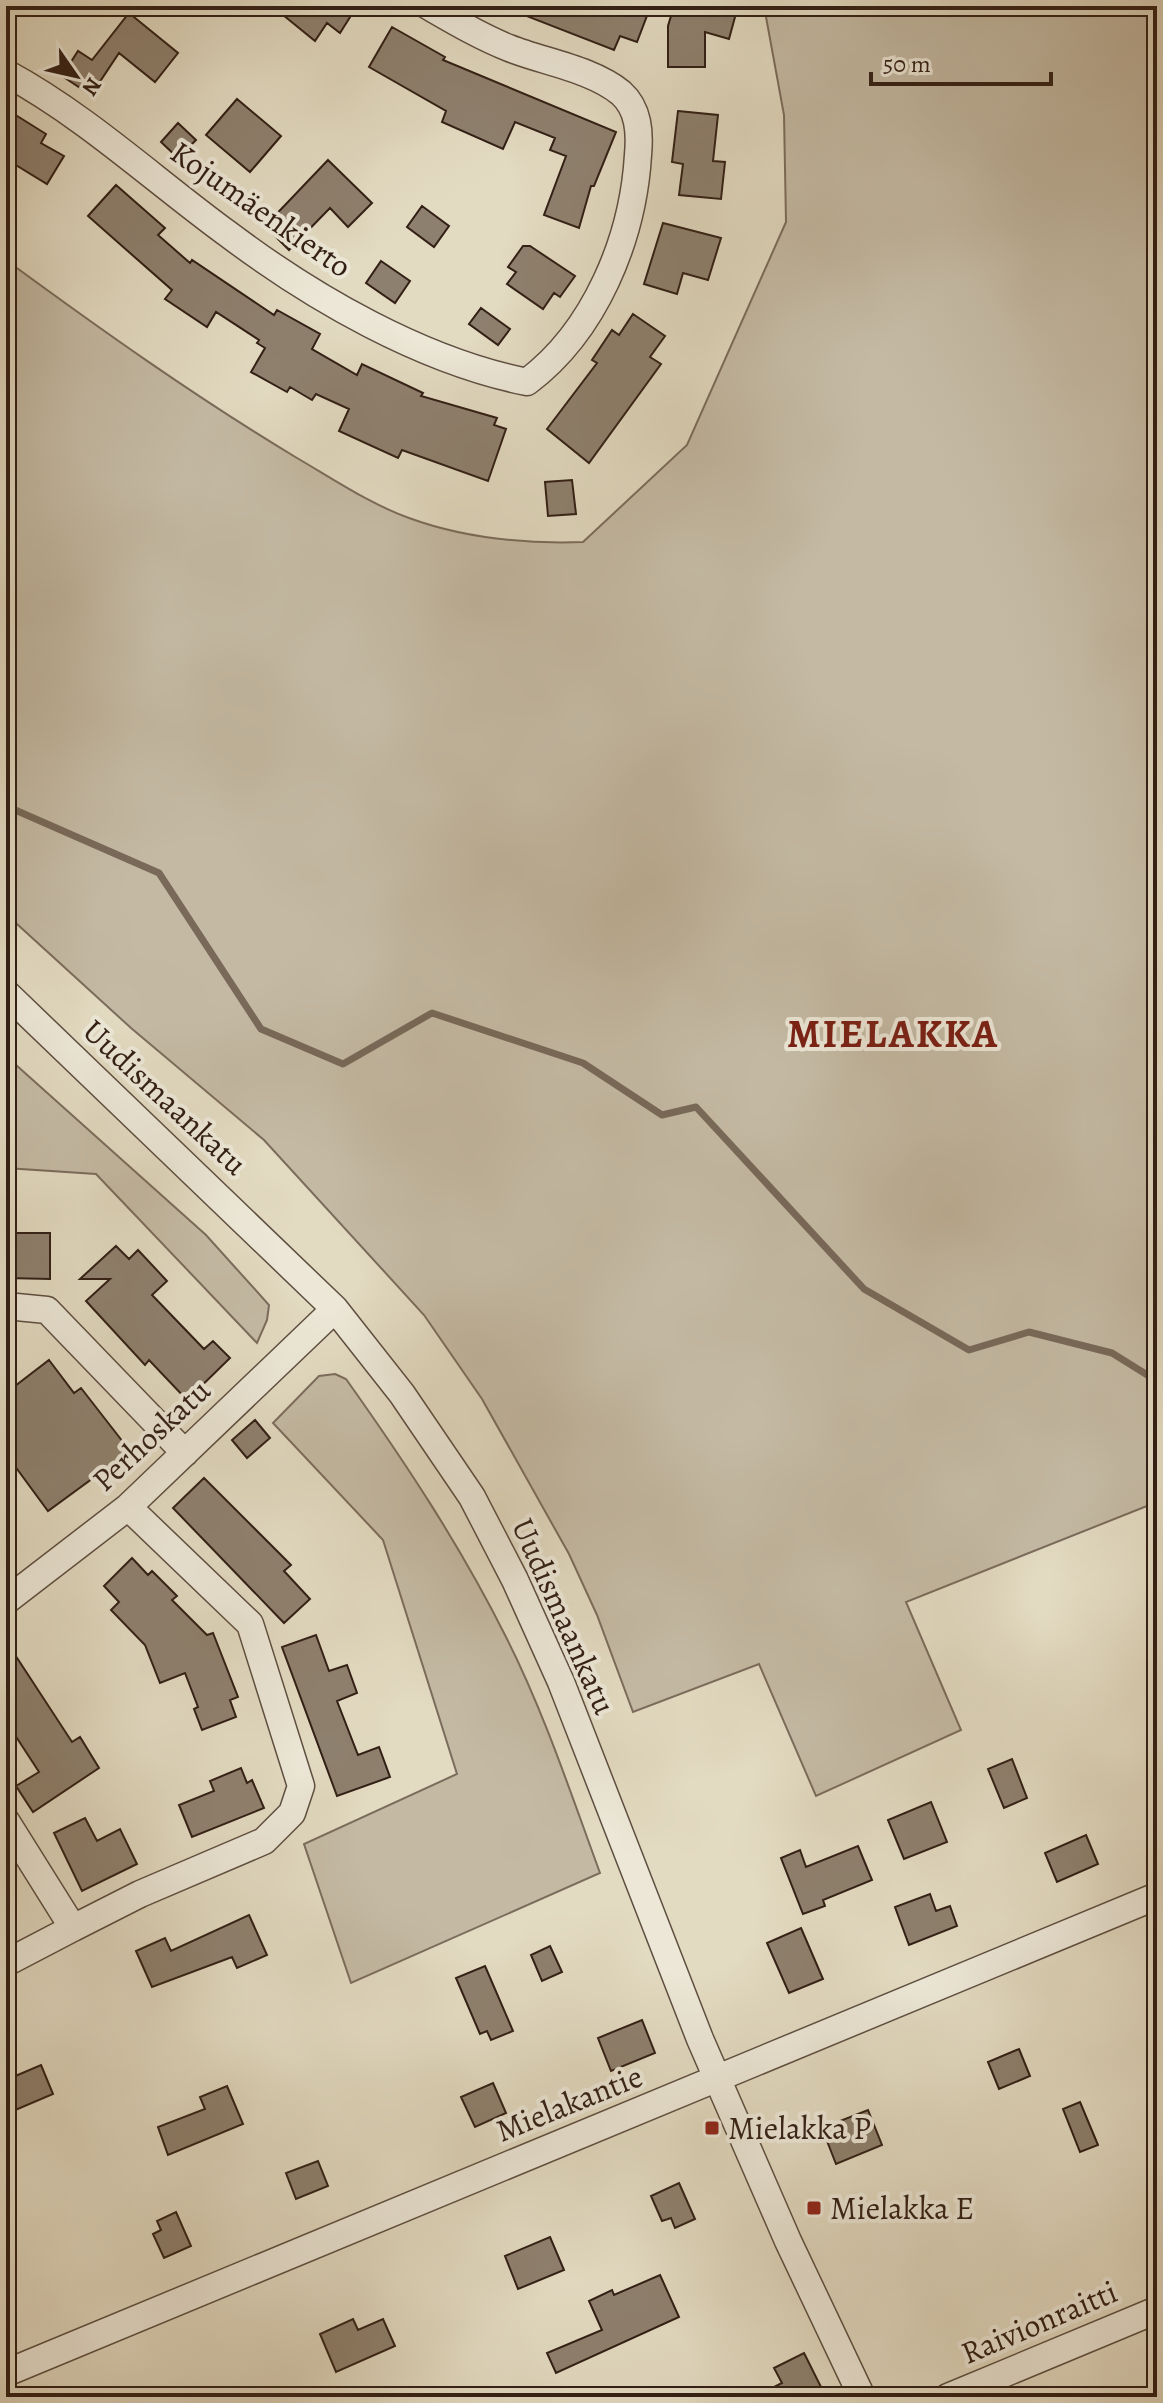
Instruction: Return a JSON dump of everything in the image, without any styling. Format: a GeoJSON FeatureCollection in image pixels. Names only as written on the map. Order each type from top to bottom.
{"type":"FeatureCollection","features":[{"type":"Feature","properties":{"kind":"street","name":"Kojumäenkierto"},"geometry":{"type":"LineString","coordinates":[[6,73],[74,114],[226,233],[320,296],[366,322],[474,369],[527,382],[545,369],[579,327],[613,264],[636,183],[638,120],[622,94],[606,83],[507,47],[428,6]]}},
{"type":"Feature","properties":{"kind":"street","name":"Uudismaankatu"},"geometry":{"type":"LineString","coordinates":[[6,993],[335,1309],[402,1394],[463,1484],[515,1580],[561,1682],[717,2079],[788,2241],[862,2397]]}},
{"type":"Feature","properties":{"kind":"street"},"geometry":{"type":"LineString","coordinates":[[6,1306],[47,1310],[185,1453]]}},
{"type":"Feature","properties":{"kind":"street","name":"Perhoskatu"},"geometry":{"type":"LineString","coordinates":[[6,1601],[128,1507],[335,1309]]}},
{"type":"Feature","properties":{"kind":"street"},"geometry":{"type":"LineString","coordinates":[[6,1963],[140,1894],[264,1841],[292,1813],[301,1786],[250,1624],[128,1507]]}},
{"type":"Feature","properties":{"kind":"street"},"geometry":{"type":"LineString","coordinates":[[6,1821],[73,1928]]}},
{"type":"Feature","properties":{"kind":"street","name":"Mielakantie"},"geometry":{"type":"LineString","coordinates":[[6,2373],[1157,1896]]}},
{"type":"Feature","properties":{"kind":"street","name":"Raivionraitti"},"geometry":{"type":"LineString","coordinates":[[948,2397],[1157,2310]]}},
{"type":"Feature","properties":{"kind":"shaded area"},"geometry":{"type":"Polygon","coordinates":[[[764,6],[1157,6],[1157,1502],[906,1602],[961,1730],[816,1796],[759,1664],[633,1712],[597,1615],[569,1554],[482,1399],[424,1315],[264,1140],[131,1028],[6,914],[6,260],[223,411],[380,506],[430,525],[473,535],[517,541],[583,542],[687,445],[786,222],[784,115],[764,6]]]}},
{"type":"Feature","properties":{"kind":"shaded area"},"geometry":{"type":"Polygon","coordinates":[[[6,1056],[206,1235],[269,1305],[267,1320],[257,1343],[96,1174],[6,1168],[6,1056]]]}},
{"type":"Feature","properties":{"kind":"shaded area"},"geometry":{"type":"Polygon","coordinates":[[[335,1374],[346,1379],[389,1441],[451,1537],[488,1603],[520,1665],[545,1724],[600,1873],[351,1983],[304,1844],[457,1774],[383,1540],[273,1423],[319,1376],[335,1374]]]}},
{"type":"Feature","properties":{"kind":"building"},"geometry":{"type":"Polygon","coordinates":[[[272,6],[357,6],[340,33],[327,23],[315,41],[272,6]]]}},
{"type":"Feature","properties":{"kind":"building"},"geometry":{"type":"Polygon","coordinates":[[[501,6],[628,6],[648,13],[637,42],[620,36],[614,50],[501,6]]]}},
{"type":"Feature","properties":{"kind":"building"},"geometry":{"type":"Polygon","coordinates":[[[674,6],[738,6],[729,39],[705,32],[705,67],[668,67],[668,26],[674,6]]]}},
{"type":"Feature","properties":{"kind":"building"},"geometry":{"type":"Polygon","coordinates":[[[129,13],[178,53],[155,82],[119,53],[91,95],[62,76],[78,51],[92,60],[129,13]]]}},
{"type":"Feature","properties":{"kind":"building"},"geometry":{"type":"Polygon","coordinates":[[[392,27],[445,57],[443,60],[616,132],[594,186],[591,186],[579,228],[544,215],[566,156],[550,150],[555,138],[515,122],[503,149],[442,122],[446,111],[369,67],[392,27]]]}},
{"type":"Feature","properties":{"kind":"building"},"geometry":{"type":"Polygon","coordinates":[[[237,99],[281,136],[250,172],[206,135],[237,99]]]}},
{"type":"Feature","properties":{"kind":"building"},"geometry":{"type":"Polygon","coordinates":[[[6,109],[46,134],[41,143],[64,156],[47,184],[6,159],[6,109]]]}},
{"type":"Feature","properties":{"kind":"building"},"geometry":{"type":"Polygon","coordinates":[[[678,111],[718,115],[713,161],[725,162],[721,199],[679,195],[683,164],[672,162],[678,111]]]}},
{"type":"Feature","properties":{"kind":"building"},"geometry":{"type":"Polygon","coordinates":[[[178,123],[196,140],[178,158],[161,142],[178,123]]]}},
{"type":"Feature","properties":{"kind":"building"},"geometry":{"type":"Polygon","coordinates":[[[328,160],[372,203],[348,227],[330,208],[289,250],[265,226],[328,160]]]}},
{"type":"Feature","properties":{"kind":"building"},"geometry":{"type":"Polygon","coordinates":[[[116,185],[165,228],[158,235],[190,263],[192,260],[274,315],[277,310],[320,334],[312,349],[357,375],[362,364],[423,393],[421,396],[497,418],[494,425],[506,429],[488,481],[402,450],[398,458],[339,431],[349,409],[316,394],[312,400],[290,387],[287,392],[251,372],[265,348],[257,343],[259,340],[216,312],[207,327],[165,299],[172,290],[88,216],[116,185]]]}},
{"type":"Feature","properties":{"kind":"building"},"geometry":{"type":"Polygon","coordinates":[[[422,206],[449,226],[434,247],[407,227],[422,206]]]}},
{"type":"Feature","properties":{"kind":"building"},"geometry":{"type":"Polygon","coordinates":[[[663,223],[721,238],[708,280],[683,273],[677,294],[644,284],[663,223]]]}},
{"type":"Feature","properties":{"kind":"building"},"geometry":{"type":"Polygon","coordinates":[[[523,246],[530,246],[575,276],[560,297],[554,293],[543,309],[507,284],[516,272],[508,267],[523,246]]]}},
{"type":"Feature","properties":{"kind":"building"},"geometry":{"type":"Polygon","coordinates":[[[381,261],[410,281],[395,303],[366,283],[381,261]]]}},
{"type":"Feature","properties":{"kind":"building"},"geometry":{"type":"Polygon","coordinates":[[[481,308],[510,329],[498,345],[469,324],[481,308]]]}},
{"type":"Feature","properties":{"kind":"building"},"geometry":{"type":"Polygon","coordinates":[[[633,314],[665,336],[650,357],[661,364],[589,463],[547,429],[597,363],[592,360],[612,330],[619,335],[633,314]]]}},
{"type":"Feature","properties":{"kind":"building"},"geometry":{"type":"Polygon","coordinates":[[[572,480],[576,514],[548,516],[545,482],[572,480]]]}},
{"type":"Feature","properties":{"kind":"building"},"geometry":{"type":"Polygon","coordinates":[[[6,1233],[50,1233],[50,1279],[6,1278],[6,1233]]]}},
{"type":"Feature","properties":{"kind":"building"},"geometry":{"type":"Polygon","coordinates":[[[116,1246],[129,1259],[138,1250],[167,1281],[152,1295],[204,1349],[213,1341],[230,1358],[187,1400],[149,1360],[145,1365],[86,1301],[110,1279],[80,1279],[116,1246]]]}},
{"type":"Feature","properties":{"kind":"building"},"geometry":{"type":"Polygon","coordinates":[[[49,1360],[74,1393],[81,1388],[130,1451],[48,1511],[6,1454],[6,1393],[49,1360]]]}},
{"type":"Feature","properties":{"kind":"building"},"geometry":{"type":"Polygon","coordinates":[[[255,1420],[270,1438],[247,1458],[232,1440],[255,1420]]]}},
{"type":"Feature","properties":{"kind":"building"},"geometry":{"type":"Polygon","coordinates":[[[204,1478],[291,1565],[284,1571],[310,1599],[284,1623],[173,1508],[204,1478]]]}},
{"type":"Feature","properties":{"kind":"building"},"geometry":{"type":"Polygon","coordinates":[[[132,1558],[148,1575],[152,1571],[177,1596],[172,1600],[207,1635],[213,1633],[238,1697],[230,1700],[236,1717],[202,1730],[194,1709],[198,1707],[185,1673],[160,1683],[145,1645],[111,1610],[119,1602],[104,1586],[132,1558]]]}},
{"type":"Feature","properties":{"kind":"building"},"geometry":{"type":"Polygon","coordinates":[[[316,1635],[329,1671],[347,1665],[357,1693],[337,1701],[358,1755],[379,1747],[390,1777],[337,1796],[282,1647],[316,1635]]]}},
{"type":"Feature","properties":{"kind":"building"},"geometry":{"type":"Polygon","coordinates":[[[6,1641],[72,1742],[80,1737],[99,1768],[33,1812],[16,1786],[39,1772],[13,1732],[6,1736],[6,1641]]]}},
{"type":"Feature","properties":{"kind":"building"},"geometry":{"type":"Polygon","coordinates":[[[1012,1759],[1027,1798],[1004,1808],[988,1769],[1012,1759]]]}},
{"type":"Feature","properties":{"kind":"building"},"geometry":{"type":"Polygon","coordinates":[[[241,1768],[247,1783],[252,1780],[264,1808],[192,1837],[179,1805],[214,1791],[210,1781],[241,1768]]]}},
{"type":"Feature","properties":{"kind":"building"},"geometry":{"type":"Polygon","coordinates":[[[931,1802],[947,1842],[904,1859],[888,1820],[931,1802]]]}},
{"type":"Feature","properties":{"kind":"building"},"geometry":{"type":"Polygon","coordinates":[[[85,1818],[97,1841],[120,1829],[137,1864],[82,1891],[54,1833],[85,1818]]]}},
{"type":"Feature","properties":{"kind":"building"},"geometry":{"type":"Polygon","coordinates":[[[1086,1835],[1098,1864],[1057,1882],[1045,1853],[1086,1835]]]}},
{"type":"Feature","properties":{"kind":"building"},"geometry":{"type":"Polygon","coordinates":[[[858,1846],[872,1880],[823,1900],[825,1906],[803,1914],[781,1858],[800,1850],[806,1867],[858,1846]]]}},
{"type":"Feature","properties":{"kind":"building"},"geometry":{"type":"Polygon","coordinates":[[[930,1894],[936,1911],[950,1906],[957,1926],[909,1945],[895,1907],[930,1894]]]}},
{"type":"Feature","properties":{"kind":"building"},"geometry":{"type":"Polygon","coordinates":[[[249,1915],[267,1955],[237,1968],[232,1957],[152,1987],[136,1951],[165,1938],[171,1951],[249,1915]]]}},
{"type":"Feature","properties":{"kind":"building"},"geometry":{"type":"Polygon","coordinates":[[[801,1928],[823,1979],[789,1993],[767,1943],[801,1928]]]}},
{"type":"Feature","properties":{"kind":"building"},"geometry":{"type":"Polygon","coordinates":[[[550,1946],[562,1972],[542,1981],[531,1955],[550,1946]]]}},
{"type":"Feature","properties":{"kind":"building"},"geometry":{"type":"Polygon","coordinates":[[[485,1966],[513,2031],[491,2040],[487,2031],[480,2034],[456,1978],[485,1966]]]}},
{"type":"Feature","properties":{"kind":"building"},"geometry":{"type":"Polygon","coordinates":[[[642,2020],[655,2053],[611,2071],[598,2038],[642,2020]]]}},
{"type":"Feature","properties":{"kind":"building"},"geometry":{"type":"Polygon","coordinates":[[[1019,2049],[1030,2076],[999,2089],[988,2062],[1019,2049]]]}},
{"type":"Feature","properties":{"kind":"building"},"geometry":{"type":"Polygon","coordinates":[[[41,2065],[53,2094],[6,2114],[6,2080],[41,2065]]]}},
{"type":"Feature","properties":{"kind":"building"},"geometry":{"type":"Polygon","coordinates":[[[493,2083],[506,2113],[475,2127],[461,2097],[493,2083]]]}},
{"type":"Feature","properties":{"kind":"building"},"geometry":{"type":"Polygon","coordinates":[[[227,2086],[243,2124],[168,2155],[158,2127],[205,2109],[200,2097],[227,2086]]]}},
{"type":"Feature","properties":{"kind":"building"},"geometry":{"type":"Polygon","coordinates":[[[1080,2102],[1098,2145],[1080,2152],[1063,2109],[1080,2102]]]}},
{"type":"Feature","properties":{"kind":"building"},"geometry":{"type":"Polygon","coordinates":[[[868,2110],[882,2145],[836,2164],[822,2128],[868,2110]]]}},
{"type":"Feature","properties":{"kind":"building"},"geometry":{"type":"Polygon","coordinates":[[[318,2161],[328,2186],[296,2199],[286,2173],[318,2161]]]}},
{"type":"Feature","properties":{"kind":"building"},"geometry":{"type":"Polygon","coordinates":[[[679,2183],[695,2219],[675,2228],[671,2218],[662,2221],[651,2196],[679,2183]]]}},
{"type":"Feature","properties":{"kind":"building"},"geometry":{"type":"Polygon","coordinates":[[[176,2212],[191,2246],[164,2258],[153,2234],[161,2230],[157,2221],[176,2212]]]}},
{"type":"Feature","properties":{"kind":"building"},"geometry":{"type":"Polygon","coordinates":[[[550,2237],[564,2270],[518,2289],[505,2256],[550,2237]]]}},
{"type":"Feature","properties":{"kind":"building"},"geometry":{"type":"Polygon","coordinates":[[[660,2275],[679,2317],[556,2373],[547,2353],[602,2330],[589,2301],[612,2290],[614,2295],[660,2275]]]}},
{"type":"Feature","properties":{"kind":"building"},"geometry":{"type":"Polygon","coordinates":[[[353,2319],[358,2330],[383,2319],[395,2346],[336,2372],[320,2334],[353,2319]]]}},
{"type":"Feature","properties":{"kind":"building"},"geometry":{"type":"Polygon","coordinates":[[[804,2353],[821,2387],[800,2397],[754,2397],[782,2383],[774,2368],[804,2353]]]}},
{"type":"Feature","properties":{"kind":"waterway"},"geometry":{"type":"LineString","coordinates":[[6,806],[159,873],[261,1029],[343,1064],[432,1013],[583,1063],[662,1115],[696,1107],[864,1289],[969,1350],[1029,1332],[1112,1353],[1157,1381]]}},
{"type":"Feature","properties":{"kind":"place","name":"Mielakka P"},"geometry":{"type":"Point","coordinates":[712,2128]}},
{"type":"Feature","properties":{"kind":"place","name":"Mielakka E"},"geometry":{"type":"Point","coordinates":[814,2208]}},
{"type":"Feature","properties":{"kind":"district","name":"MIELAKKA"},"geometry":{"type":"Point","coordinates":[893,1033]}}]}
